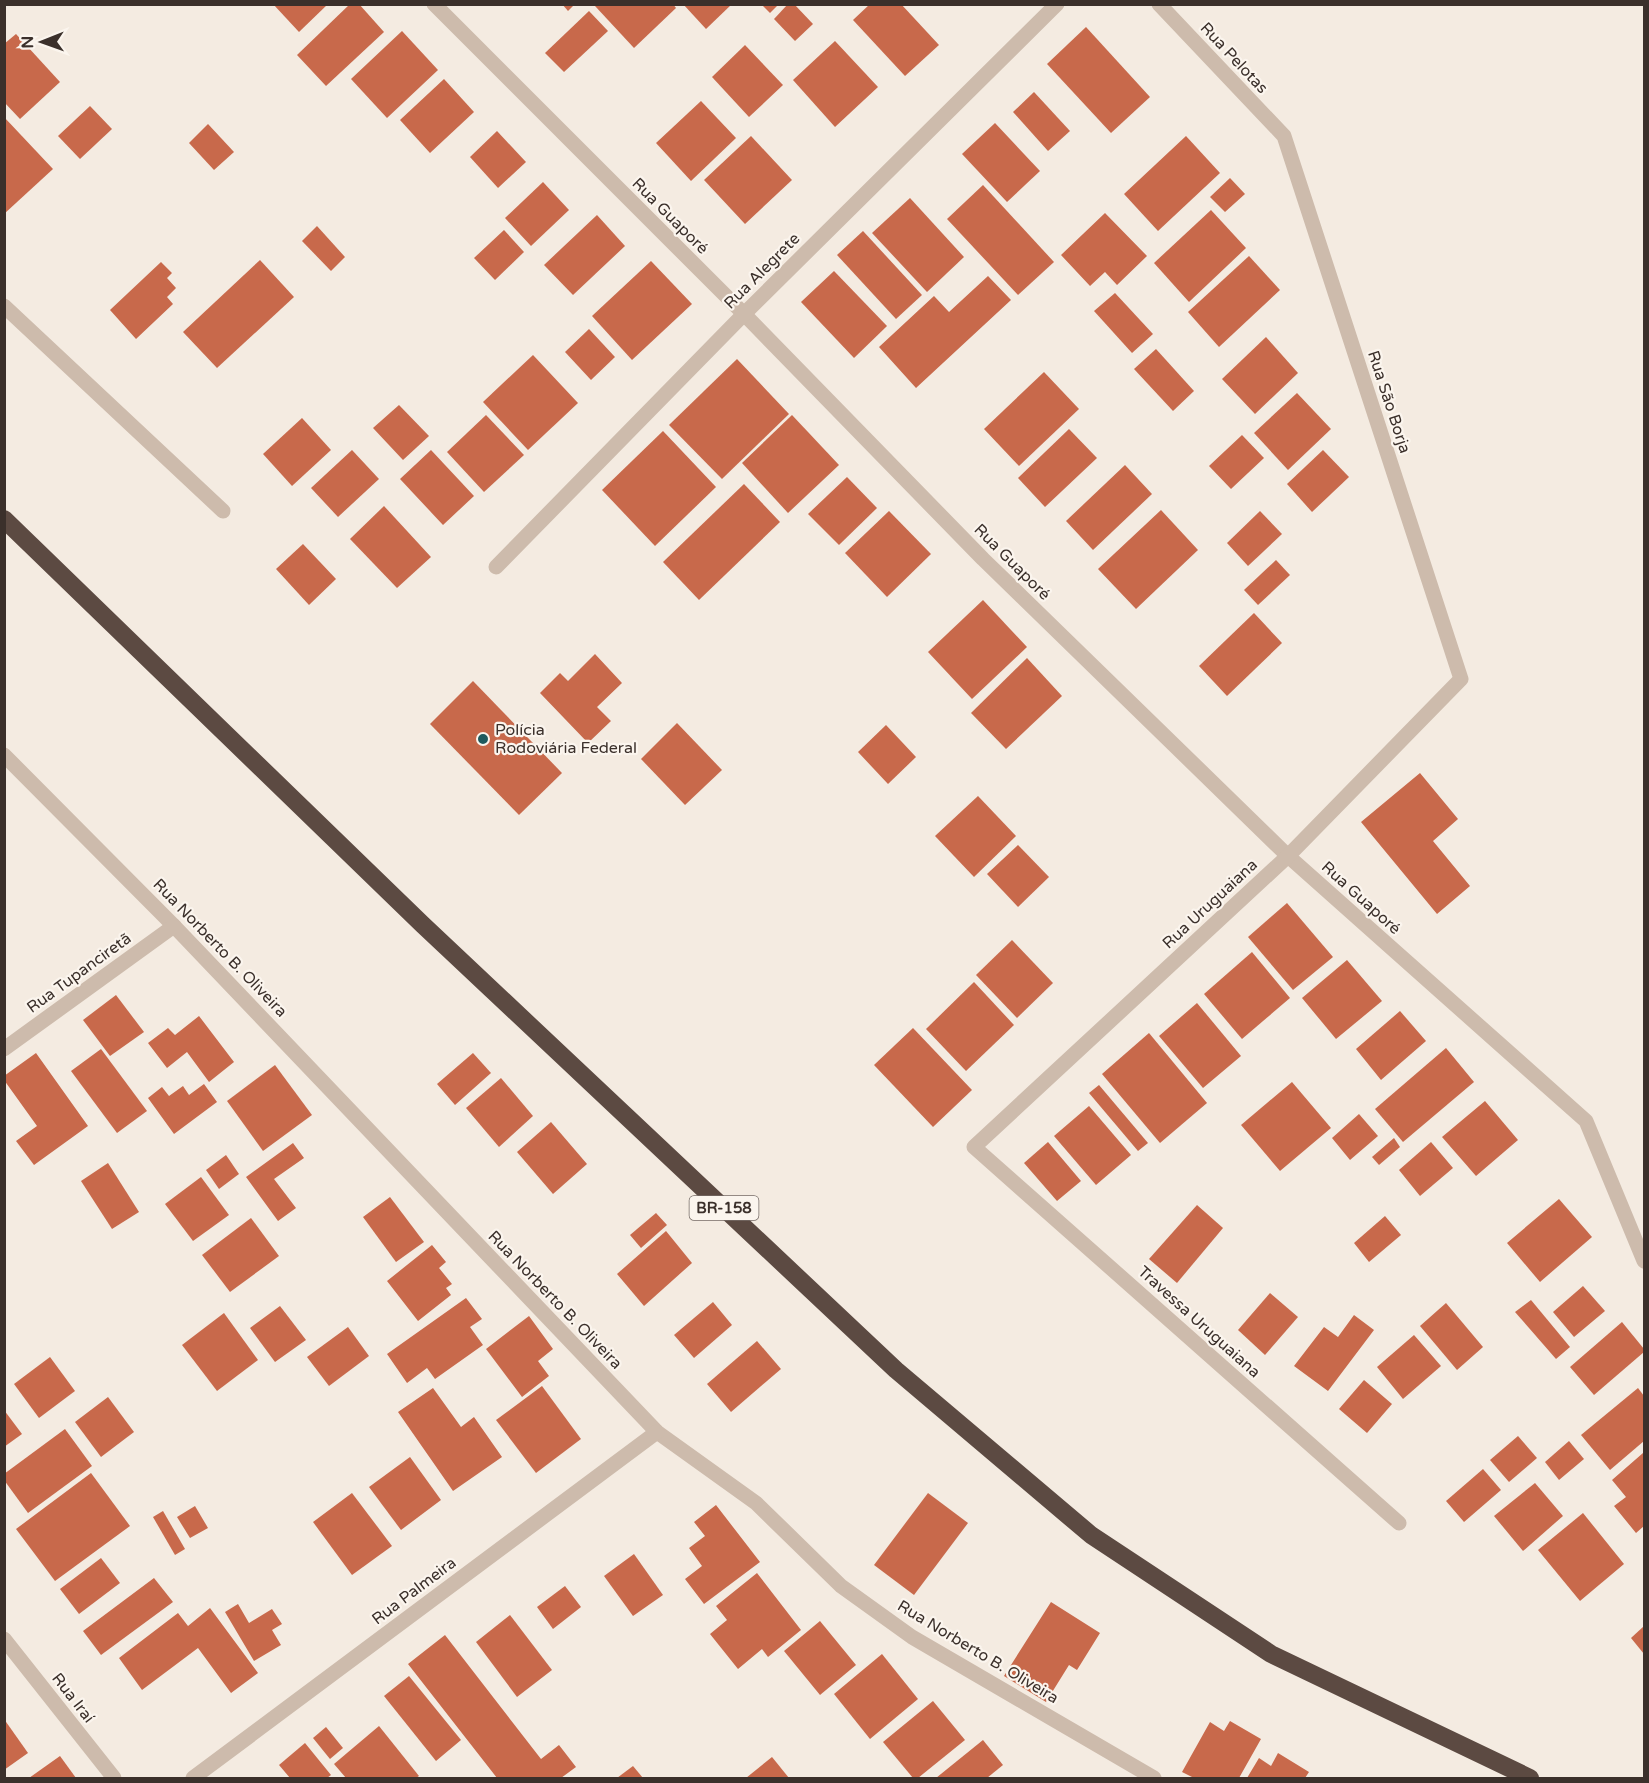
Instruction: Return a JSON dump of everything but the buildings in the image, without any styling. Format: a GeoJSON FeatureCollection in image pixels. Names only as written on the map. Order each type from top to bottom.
{"type":"FeatureCollection","features":[{"type":"Feature","properties":{"kind":"highway","name":"BR-158"},"geometry":{"type":"LineString","coordinates":[[4,519],[423,925],[896,1370],[1091,1534],[1271,1654],[1530,1779]]}},
{"type":"Feature","properties":{"kind":"street","name":"Rua Guaporé"},"geometry":{"type":"LineString","coordinates":[[434,4],[744,314],[982,559],[1288,856],[1586,1121],[1644,1261]]}},
{"type":"Feature","properties":{"kind":"street","name":"Rua Alegrete"},"geometry":{"type":"LineString","coordinates":[[496,567],[744,314],[1057,4]]}},
{"type":"Feature","properties":{"kind":"street","name":"Rua Pelotas"},"geometry":{"type":"LineString","coordinates":[[1159,4],[1284,136]]}},
{"type":"Feature","properties":{"kind":"street","name":"Rua São Borja"},"geometry":{"type":"LineString","coordinates":[[1284,136],[1461,679]]}},
{"type":"Feature","properties":{"kind":"street"},"geometry":{"type":"LineString","coordinates":[[4,306],[223,511]]}},
{"type":"Feature","properties":{"kind":"street","name":"Rua Uruguaiana"},"geometry":{"type":"LineString","coordinates":[[974,1147],[1288,856],[1461,679]]}},
{"type":"Feature","properties":{"kind":"street","name":"Rua Norberto B. Oliveira"},"geometry":{"type":"LineString","coordinates":[[4,755],[174,926],[657,1432],[756,1503],[841,1586],[912,1637],[1154,1779]]}},
{"type":"Feature","properties":{"kind":"street","name":"Rua Tupanciretã"},"geometry":{"type":"LineString","coordinates":[[4,1048],[174,926]]}},
{"type":"Feature","properties":{"kind":"street","name":"Travessa Uruguaiana"},"geometry":{"type":"LineString","coordinates":[[974,1147],[1399,1523]]}},
{"type":"Feature","properties":{"kind":"street","name":"Rua Palmeira"},"geometry":{"type":"LineString","coordinates":[[193,1779],[657,1432]]}},
{"type":"Feature","properties":{"kind":"street","name":"Rua Iraí"},"geometry":{"type":"LineString","coordinates":[[4,1639],[114,1779]]}},
{"type":"Feature","properties":{"kind":"place","name":"Polícia Rodoviária Federal"},"geometry":{"type":"Point","coordinates":[483,739]}}]}
